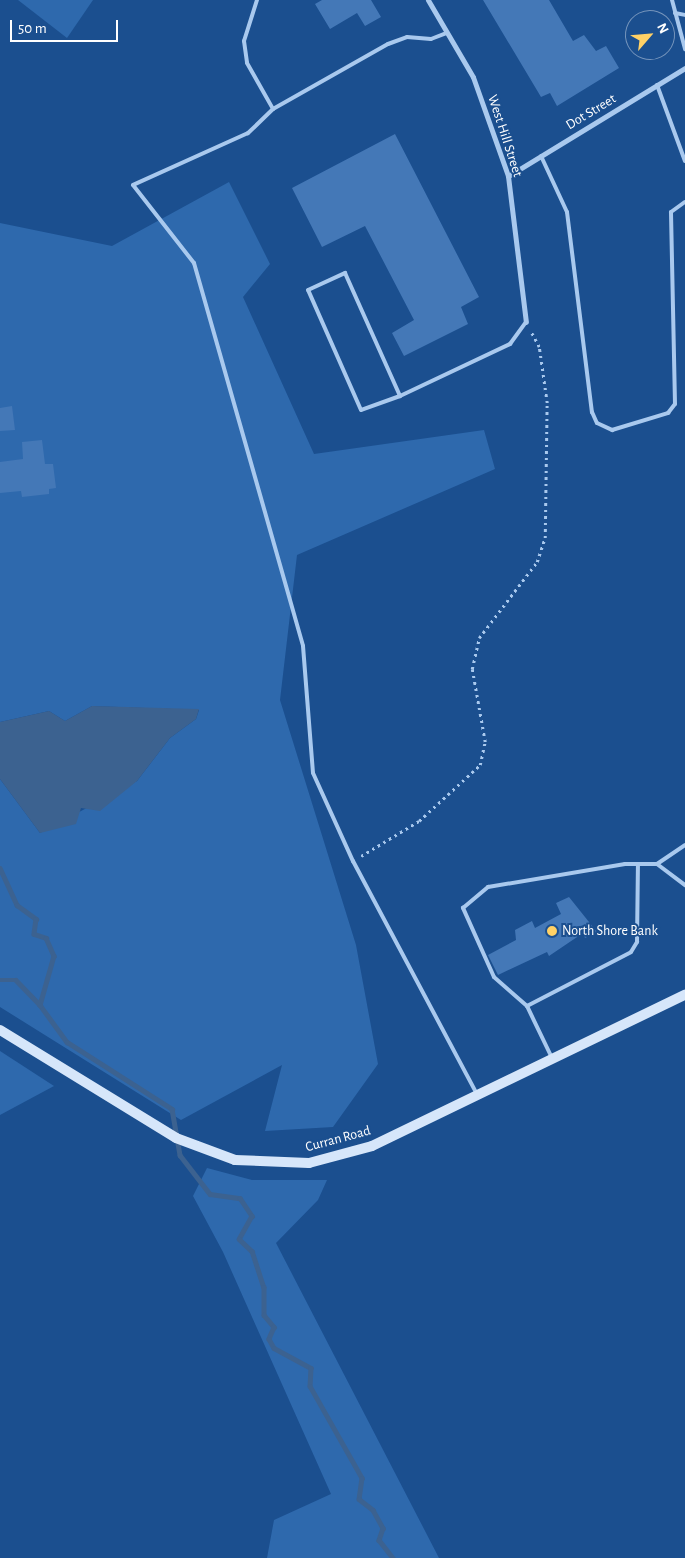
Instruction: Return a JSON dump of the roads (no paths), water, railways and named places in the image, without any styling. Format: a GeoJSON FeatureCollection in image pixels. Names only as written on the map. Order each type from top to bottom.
{"type":"FeatureCollection","features":[{"type":"Feature","properties":{"kind":"street","name":"West Hill Street"},"geometry":{"type":"LineString","coordinates":[[428,0],[473,77],[508,176],[526,322]]}},
{"type":"Feature","properties":{"kind":"street","name":"Dot Street"},"geometry":{"type":"LineString","coordinates":[[508,176],[685,68]]}},
{"type":"Feature","properties":{"kind":"street","name":"Curran Road"},"geometry":{"type":"LineString","coordinates":[[0,1030],[176,1138],[235,1160],[309,1163],[372,1146],[685,994]]}},
{"type":"Feature","properties":{"kind":"lane"},"geometry":{"type":"LineString","coordinates":[[257,0],[244,41],[247,63],[273,109]]}},
{"type":"Feature","properties":{"kind":"lane"},"geometry":{"type":"LineString","coordinates":[[685,15],[675,13],[685,49]]}},
{"type":"Feature","properties":{"kind":"lane"},"geometry":{"type":"LineString","coordinates":[[447,33],[431,40],[407,37],[388,44],[273,109],[248,133],[133,185],[194,263],[303,646],[313,773],[353,861],[477,1094]]}},
{"type":"Feature","properties":{"kind":"lane"},"geometry":{"type":"LineString","coordinates":[[657,85],[685,160]]}},
{"type":"Feature","properties":{"kind":"lane"},"geometry":{"type":"LineString","coordinates":[[541,156],[567,212],[592,412],[597,423],[612,430],[668,413],[675,404],[671,212],[685,202]]}},
{"type":"Feature","properties":{"kind":"lane"},"geometry":{"type":"LineString","coordinates":[[400,396],[345,273],[308,290],[361,410],[400,396],[510,344],[526,322]]}},
{"type":"Feature","properties":{"kind":"lane"},"geometry":{"type":"LineString","coordinates":[[552,1058],[527,1006],[494,977],[463,908],[488,887],[638,864],[657,864],[685,845]]}},
{"type":"Feature","properties":{"kind":"lane"},"geometry":{"type":"LineString","coordinates":[[527,1006],[631,952],[637,942],[638,864]]}},
{"type":"Feature","properties":{"kind":"lane"},"geometry":{"type":"LineString","coordinates":[[657,864],[685,885]]}},
{"type":"Feature","properties":{"kind":"waterway"},"geometry":{"type":"LineString","coordinates":[[0,868],[17,905],[36,919],[34,934],[46,938],[54,956],[40,1005],[67,1042],[172,1109],[180,1155],[210,1194],[240,1198],[252,1216],[239,1239],[252,1251],[264,1287],[264,1315],[274,1327],[269,1339],[274,1348],[311,1368],[310,1386],[362,1478],[359,1499],[373,1510],[383,1528],[379,1540],[393,1558]]}},
{"type":"Feature","properties":{"kind":"waterway"},"geometry":{"type":"LineString","coordinates":[[0,980],[16,980],[40,1005]]}},
{"type":"Feature","properties":{"kind":"place","name":"North Shore Bank"},"geometry":{"type":"Point","coordinates":[552,931]}}]}
